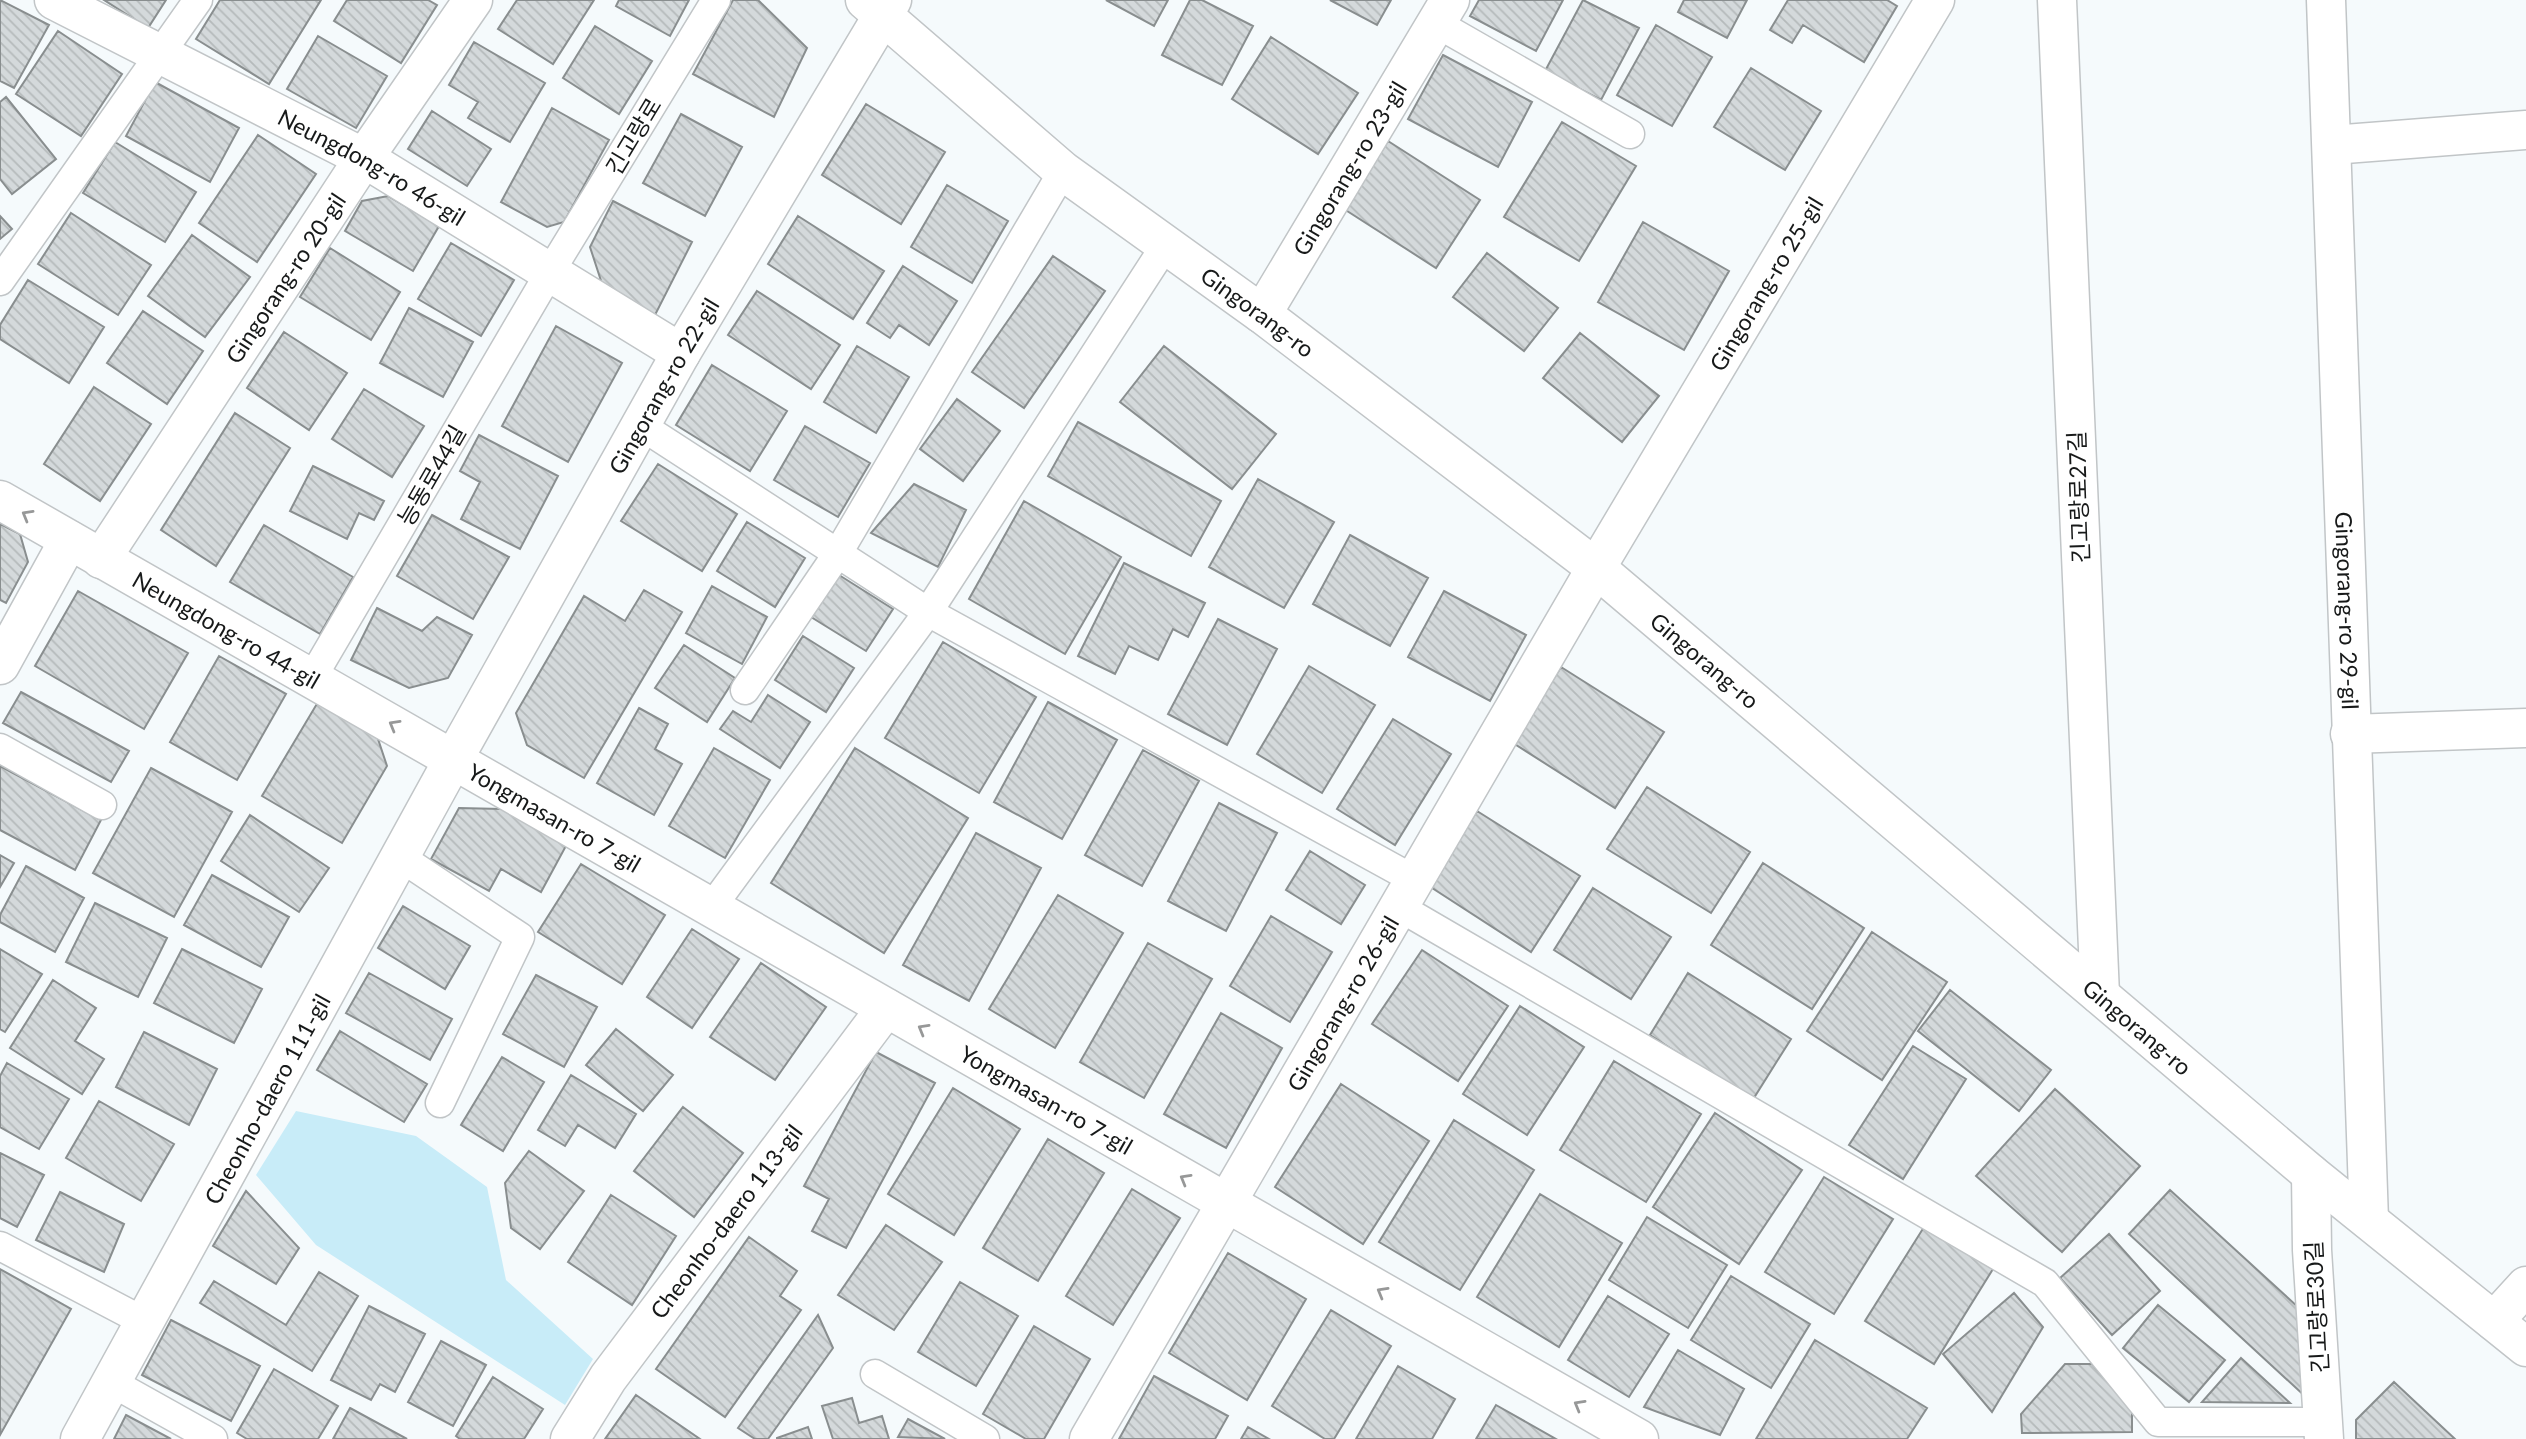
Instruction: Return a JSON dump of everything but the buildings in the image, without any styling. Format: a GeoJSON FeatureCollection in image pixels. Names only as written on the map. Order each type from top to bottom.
{"type":"FeatureCollection","features":[{"type":"Feature","properties":{"kind":"street","name":"Neungdong-ro 46-gil"},"geometry":{"type":"LineString","coordinates":[[54,0],[364,158],[681,352]]}},
{"type":"Feature","properties":{"kind":"street","name":"Gingorang-ro 20-gil"},"geometry":{"type":"LineString","coordinates":[[0,665],[364,158],[474,0]]}},
{"type":"Feature","properties":{"kind":"street","name":"Gingorang-ro 25-gil"},"geometry":{"type":"LineString","coordinates":[[1597,568],[1935,0]]}},
{"type":"Feature","properties":{"kind":"street","name":"긴고랑로27길"},"geometry":{"type":"LineString","coordinates":[[2057,0],[2100,995]]}},
{"type":"Feature","properties":{"kind":"street","name":"Gingorang-ro 29-gil"},"geometry":{"type":"LineString","coordinates":[[2326,0],[2369,1220]]}},
{"type":"Feature","properties":{"kind":"street","name":"Gingorang-ro"},"geometry":{"type":"LineString","coordinates":[[880,6],[1063,171],[1262,314],[1597,568],[2311,1174],[2526,1347]]}},
{"type":"Feature","properties":{"kind":"street","name":"Gingorang-ro 22-gil"},"geometry":{"type":"LineString","coordinates":[[453,760],[681,352],[880,6]]}},
{"type":"Feature","properties":{"kind":"street","name":"Gingorang-ro 23-gil"},"geometry":{"type":"LineString","coordinates":[[1262,314],[1443,11]]}},
{"type":"Feature","properties":{"kind":"street"},"geometry":{"type":"LineString","coordinates":[[2332,145],[2526,130]]}},
{"type":"Feature","properties":{"kind":"street","name":"Neungdong-ro 44-gil"},"geometry":{"type":"LineString","coordinates":[[0,500],[453,760]]}},
{"type":"Feature","properties":{"kind":"street","name":"Gingorang-ro 26-gil"},"geometry":{"type":"LineString","coordinates":[[1089,1439],[1597,568]]}},
{"type":"Feature","properties":{"kind":"street"},"geometry":{"type":"LineString","coordinates":[[2350,734],[2526,728]]}},
{"type":"Feature","properties":{"kind":"street","name":"Cheonho-daero 111-gil"},"geometry":{"type":"LineString","coordinates":[[80,1439],[453,760]]}},
{"type":"Feature","properties":{"kind":"street","name":"Yongmasan-ro 7-gil"},"geometry":{"type":"LineString","coordinates":[[453,760],[1639,1439]]}},
{"type":"Feature","properties":{"kind":"street","name":"Cheonho-daero 113-gil"},"geometry":{"type":"LineString","coordinates":[[570,1439],[608,1378],[886,1008]]}},
{"type":"Feature","properties":{"kind":"street","name":"긴고랑로30길"},"geometry":{"type":"LineString","coordinates":[[2311,1174],[2312,1250],[2323,1430]]}},
{"type":"Feature","properties":{"kind":"street"},"geometry":{"type":"LineString","coordinates":[[2494,1321],[2526,1286]]}},
{"type":"Feature","properties":{"kind":"lane"},"geometry":{"type":"LineString","coordinates":[[0,281],[198,0]]}},
{"type":"Feature","properties":{"kind":"lane","name":"긴고랑로"},"geometry":{"type":"LineString","coordinates":[[550,272],[716,0]]}},
{"type":"Feature","properties":{"kind":"lane","name":"Gingorang-ro 23-gil"},"geometry":{"type":"LineString","coordinates":[[1443,11],[1630,134]]}},
{"type":"Feature","properties":{"kind":"lane"},"geometry":{"type":"LineString","coordinates":[[745,691],[838,553],[1063,171]]}},
{"type":"Feature","properties":{"kind":"lane"},"geometry":{"type":"LineString","coordinates":[[711,908],[928,612],[1165,246]]}},
{"type":"Feature","properties":{"kind":"lane","name":"능동로44길"},"geometry":{"type":"LineString","coordinates":[[312,678],[550,272]]}},
{"type":"Feature","properties":{"kind":"lane"},"geometry":{"type":"LineString","coordinates":[[640,425],[928,612],[1407,893],[2045,1283],[2158,1422],[2323,1430]]}},
{"type":"Feature","properties":{"kind":"lane"},"geometry":{"type":"LineString","coordinates":[[0,748],[102,805]]}},
{"type":"Feature","properties":{"kind":"lane"},"geometry":{"type":"LineString","coordinates":[[400,857],[520,936],[440,1103]]}},
{"type":"Feature","properties":{"kind":"lane"},"geometry":{"type":"LineString","coordinates":[[0,1246],[145,1322]]}},
{"type":"Feature","properties":{"kind":"lane"},"geometry":{"type":"LineString","coordinates":[[875,1374],[985,1439]]}},
{"type":"Feature","properties":{"kind":"lane"},"geometry":{"type":"LineString","coordinates":[[111,1382],[213,1439]]}},
{"type":"Feature","properties":{"kind":"shaded area"},"geometry":{"type":"Polygon","coordinates":[[[296,1111],[416,1136],[487,1187],[506,1280],[593,1359],[565,1405],[316,1245],[256,1175],[296,1111]]]}}]}
